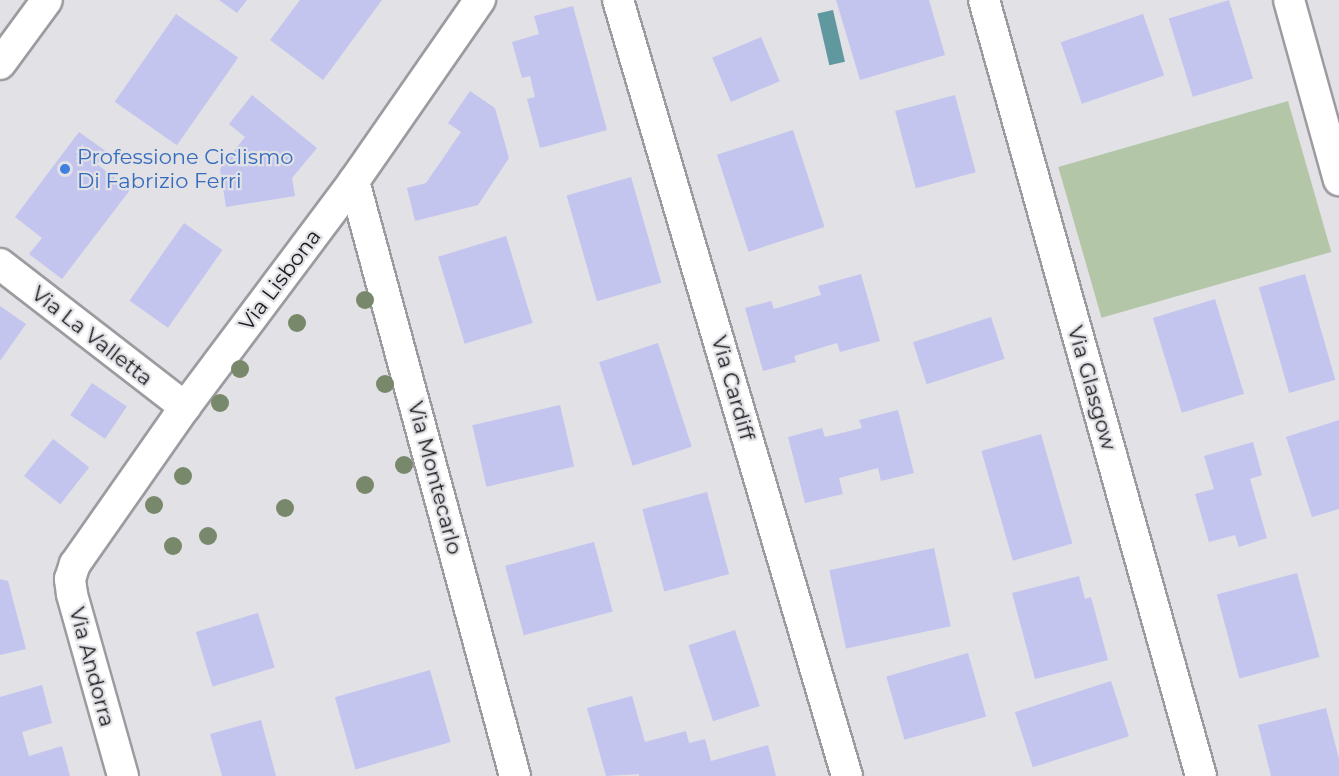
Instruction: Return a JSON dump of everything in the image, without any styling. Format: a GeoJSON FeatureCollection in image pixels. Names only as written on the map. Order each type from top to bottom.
{"type":"FeatureCollection","features":[{"type":"Feature","properties":{"kind":"street"},"geometry":{"type":"LineString","coordinates":[[0,64],[47,0]]}},
{"type":"Feature","properties":{"kind":"street","name":"Via Lisbona"},"geometry":{"type":"LineString","coordinates":[[78,558],[185,407],[354,181],[480,0]]}},
{"type":"Feature","properties":{"kind":"street","name":"Via Cardiff"},"geometry":{"type":"LineString","coordinates":[[618,0],[847,776]]}},
{"type":"Feature","properties":{"kind":"street","name":"Via Glasgow"},"geometry":{"type":"LineString","coordinates":[[984,0],[1201,776]]}},
{"type":"Feature","properties":{"kind":"street"},"geometry":{"type":"LineString","coordinates":[[1288,0],[1339,180]]}},
{"type":"Feature","properties":{"kind":"street","name":"Via Montecarlo"},"geometry":{"type":"LineString","coordinates":[[354,181],[516,776]]}},
{"type":"Feature","properties":{"kind":"street","name":"Via La Valletta"},"geometry":{"type":"LineString","coordinates":[[0,264],[185,407]]}},
{"type":"Feature","properties":{"kind":"street","name":"Via Andorra"},"geometry":{"type":"LineString","coordinates":[[78,558],[71,575],[72,594],[123,776]]}},
{"type":"Feature","properties":{"kind":"green space"},"geometry":{"type":"Polygon","coordinates":[[[1288,101],[1331,252],[1102,318],[1058,167],[1288,101]]]}},
{"type":"Feature","properties":{"kind":"water"},"geometry":{"type":"Polygon","coordinates":[[[833,10],[845,62],[829,65],[817,14],[833,10]]]}},
{"type":"Feature","properties":{"kind":"building"},"geometry":{"type":"Polygon","coordinates":[[[219,0],[247,0],[237,13],[219,0]]]}},
{"type":"Feature","properties":{"kind":"building"},"geometry":{"type":"Polygon","coordinates":[[[300,0],[382,0],[323,80],[270,40],[300,0]]]}},
{"type":"Feature","properties":{"kind":"building"},"geometry":{"type":"Polygon","coordinates":[[[836,0],[929,0],[945,55],[860,80],[836,0]]]}},
{"type":"Feature","properties":{"kind":"building"},"geometry":{"type":"Polygon","coordinates":[[[1229,0],[1253,78],[1193,97],[1169,18],[1229,0]]]}},
{"type":"Feature","properties":{"kind":"building"},"geometry":{"type":"Polygon","coordinates":[[[573,6],[607,130],[540,148],[527,99],[535,97],[530,76],[522,78],[512,42],[539,34],[534,16],[573,6]]]}},
{"type":"Feature","properties":{"kind":"building"},"geometry":{"type":"Polygon","coordinates":[[[176,14],[238,58],[177,145],[115,102],[176,14]]]}},
{"type":"Feature","properties":{"kind":"building"},"geometry":{"type":"Polygon","coordinates":[[[1143,14],[1164,75],[1082,104],[1061,42],[1143,14]]]}},
{"type":"Feature","properties":{"kind":"building"},"geometry":{"type":"Polygon","coordinates":[[[761,37],[780,81],[731,102],[712,58],[761,37]]]}},
{"type":"Feature","properties":{"kind":"building"},"geometry":{"type":"Polygon","coordinates":[[[470,91],[495,108],[509,158],[478,205],[415,221],[407,188],[426,183],[461,132],[448,123],[470,91]]]}},
{"type":"Feature","properties":{"kind":"building"},"geometry":{"type":"Polygon","coordinates":[[[252,95],[317,148],[292,178],[295,196],[226,207],[220,169],[245,137],[229,124],[252,95]]]}},
{"type":"Feature","properties":{"kind":"building"},"geometry":{"type":"Polygon","coordinates":[[[955,95],[976,172],[916,188],[895,111],[955,95]]]}},
{"type":"Feature","properties":{"kind":"building"},"geometry":{"type":"Polygon","coordinates":[[[793,130],[825,227],[748,252],[717,155],[793,130]]]}},
{"type":"Feature","properties":{"kind":"building"},"geometry":{"type":"Polygon","coordinates":[[[79,132],[107,152],[97,164],[130,190],[62,279],[29,254],[42,238],[15,217],[79,132]]]}},
{"type":"Feature","properties":{"kind":"building"},"geometry":{"type":"Polygon","coordinates":[[[631,177],[661,283],[597,301],[567,195],[631,177]]]}},
{"type":"Feature","properties":{"kind":"building"},"geometry":{"type":"Polygon","coordinates":[[[184,223],[223,250],[168,328],[130,301],[184,223]]]}},
{"type":"Feature","properties":{"kind":"building"},"geometry":{"type":"Polygon","coordinates":[[[506,236],[533,323],[465,344],[438,257],[506,236]]]}},
{"type":"Feature","properties":{"kind":"building"},"geometry":{"type":"Polygon","coordinates":[[[861,274],[880,341],[840,352],[837,343],[794,356],[796,362],[763,371],[745,308],[771,301],[774,309],[821,295],[818,286],[861,274]]]}},
{"type":"Feature","properties":{"kind":"building"},"geometry":{"type":"Polygon","coordinates":[[[1305,274],[1335,380],[1289,393],[1259,287],[1305,274]]]}},
{"type":"Feature","properties":{"kind":"building"},"geometry":{"type":"Polygon","coordinates":[[[1215,299],[1244,394],[1182,413],[1153,318],[1215,299]]]}},
{"type":"Feature","properties":{"kind":"building"},"geometry":{"type":"Polygon","coordinates":[[[0,306],[26,324],[0,361],[0,306]]]}},
{"type":"Feature","properties":{"kind":"building"},"geometry":{"type":"Polygon","coordinates":[[[991,317],[1005,359],[927,384],[913,342],[991,317]]]}},
{"type":"Feature","properties":{"kind":"building"},"geometry":{"type":"Polygon","coordinates":[[[658,343],[692,447],[633,466],[599,362],[658,343]]]}},
{"type":"Feature","properties":{"kind":"building"},"geometry":{"type":"Polygon","coordinates":[[[92,383],[127,406],[105,439],[70,415],[92,383]]]}},
{"type":"Feature","properties":{"kind":"building"},"geometry":{"type":"Polygon","coordinates":[[[560,405],[574,466],[486,487],[472,425],[560,405]]]}},
{"type":"Feature","properties":{"kind":"building"},"geometry":{"type":"Polygon","coordinates":[[[898,410],[914,473],[881,481],[878,468],[839,478],[843,494],[805,503],[788,437],[822,428],[825,437],[862,428],[859,420],[898,410]]]}},
{"type":"Feature","properties":{"kind":"building"},"geometry":{"type":"Polygon","coordinates":[[[1339,420],[1339,509],[1312,517],[1286,437],[1339,420]]]}},
{"type":"Feature","properties":{"kind":"building"},"geometry":{"type":"Polygon","coordinates":[[[1041,434],[1072,544],[1013,561],[981,451],[1041,434]]]}},
{"type":"Feature","properties":{"kind":"building"},"geometry":{"type":"Polygon","coordinates":[[[53,439],[89,467],[60,504],[24,476],[53,439]]]}},
{"type":"Feature","properties":{"kind":"building"},"geometry":{"type":"Polygon","coordinates":[[[1253,442],[1262,475],[1250,479],[1267,538],[1239,547],[1235,535],[1209,542],[1195,494],[1214,489],[1204,456],[1253,442]]]}},
{"type":"Feature","properties":{"kind":"building"},"geometry":{"type":"Polygon","coordinates":[[[707,492],[729,574],[664,591],[642,509],[707,492]]]}},
{"type":"Feature","properties":{"kind":"building"},"geometry":{"type":"Polygon","coordinates":[[[594,542],[613,612],[524,635],[505,566],[594,542]]]}},
{"type":"Feature","properties":{"kind":"building"},"geometry":{"type":"Polygon","coordinates":[[[934,548],[951,626],[846,648],[829,570],[934,548]]]}},
{"type":"Feature","properties":{"kind":"building"},"geometry":{"type":"Polygon","coordinates":[[[1297,573],[1320,657],[1239,679],[1217,594],[1297,573]]]}},
{"type":"Feature","properties":{"kind":"building"},"geometry":{"type":"Polygon","coordinates":[[[1079,576],[1085,599],[1091,597],[1108,660],[1035,679],[1012,593],[1079,576]]]}},
{"type":"Feature","properties":{"kind":"building"},"geometry":{"type":"Polygon","coordinates":[[[0,579],[8,581],[26,649],[0,655],[0,579]]]}},
{"type":"Feature","properties":{"kind":"building"},"geometry":{"type":"Polygon","coordinates":[[[258,613],[275,668],[213,687],[196,632],[258,613]]]}},
{"type":"Feature","properties":{"kind":"building"},"geometry":{"type":"Polygon","coordinates":[[[735,630],[760,706],[713,721],[688,645],[735,630]]]}},
{"type":"Feature","properties":{"kind":"building"},"geometry":{"type":"Polygon","coordinates":[[[968,653],[986,716],[904,740],[886,676],[968,653]]]}},
{"type":"Feature","properties":{"kind":"building"},"geometry":{"type":"Polygon","coordinates":[[[430,670],[451,742],[356,769],[335,697],[430,670]]]}},
{"type":"Feature","properties":{"kind":"building"},"geometry":{"type":"Polygon","coordinates":[[[1111,681],[1129,736],[1033,767],[1015,712],[1111,681]]]}},
{"type":"Feature","properties":{"kind":"building"},"geometry":{"type":"Polygon","coordinates":[[[42,685],[52,723],[22,732],[29,756],[62,746],[70,776],[0,776],[0,697],[42,685]]]}},
{"type":"Feature","properties":{"kind":"building"},"geometry":{"type":"Polygon","coordinates":[[[632,696],[645,742],[686,731],[689,743],[705,739],[711,761],[768,745],[776,776],[639,776],[639,774],[606,776],[587,708],[632,696]]]}},
{"type":"Feature","properties":{"kind":"building"},"geometry":{"type":"Polygon","coordinates":[[[1326,708],[1339,759],[1339,776],[1271,776],[1258,725],[1326,708]]]}},
{"type":"Feature","properties":{"kind":"building"},"geometry":{"type":"Polygon","coordinates":[[[261,720],[276,776],[222,776],[210,734],[261,720]]]}},
{"type":"Feature","properties":{"kind":"place","name":"Professione Ciclismo Di Fabrizio Ferri"},"geometry":{"type":"Point","coordinates":[65,169]}}]}
